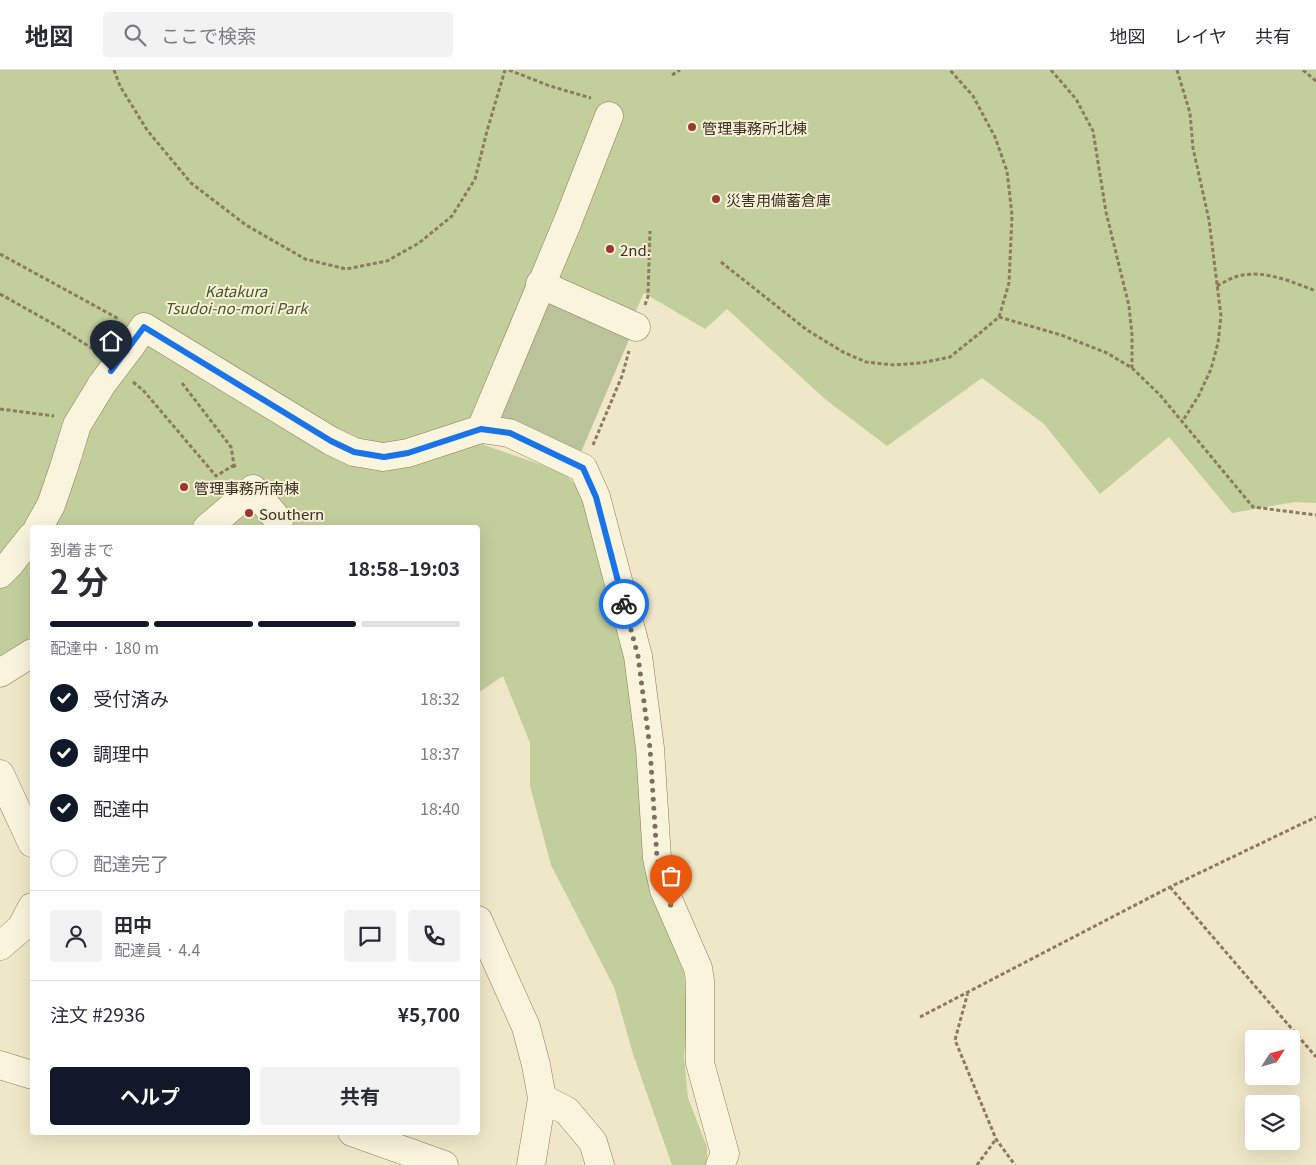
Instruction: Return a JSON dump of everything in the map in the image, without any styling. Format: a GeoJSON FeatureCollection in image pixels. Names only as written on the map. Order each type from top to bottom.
{"type":"FeatureCollection","features":[{"type":"Feature","properties":{"kind":"street"},"geometry":{"type":"LineString","coordinates":[[481,429],[568,220],[600,107]]}},
{"type":"Feature","properties":{"kind":"street"},"geometry":{"type":"LineString","coordinates":[[542,281],[636,327]]}},
{"type":"Feature","properties":{"kind":"street"},"geometry":{"type":"LineString","coordinates":[[40,525],[51,505],[77,425],[102,384],[144,327],[331,441],[354,452],[384,457],[408,453],[481,429],[510,433],[583,468],[596,497],[638,656],[650,748],[657,858],[664,890],[698,968],[700,981],[700,1063],[725,1154],[720,1165]]}},
{"type":"Feature","properties":{"kind":"street"},"geometry":{"type":"LineString","coordinates":[[211,525],[253,489],[280,521],[278,525]]}},
{"type":"Feature","properties":{"kind":"street"},"geometry":{"type":"LineString","coordinates":[[0,574],[10,565],[30,539]]}},
{"type":"Feature","properties":{"kind":"street"},"geometry":{"type":"LineString","coordinates":[[0,673],[30,654]]}},
{"type":"Feature","properties":{"kind":"street"},"geometry":{"type":"LineString","coordinates":[[0,774],[7,811],[30,840]]}},
{"type":"Feature","properties":{"kind":"street"},"geometry":{"type":"LineString","coordinates":[[0,946],[21,928],[30,911]]}},
{"type":"Feature","properties":{"kind":"street"},"geometry":{"type":"LineString","coordinates":[[480,924],[526,1027],[536,1065],[542,1098],[530,1165]]}},
{"type":"Feature","properties":{"kind":"street"},"geometry":{"type":"LineString","coordinates":[[0,1064],[30,1074]]}},
{"type":"Feature","properties":{"kind":"street"},"geometry":{"type":"LineString","coordinates":[[542,1098],[567,1111],[593,1142],[600,1165]]}},
{"type":"Feature","properties":{"kind":"street"},"geometry":{"type":"LineString","coordinates":[[360,1135],[444,1165]]}},
{"type":"Feature","properties":{"kind":"path"},"geometry":{"type":"LineString","coordinates":[[114,70],[120,86],[147,130],[191,183],[246,226],[305,259],[346,269],[387,261],[419,243],[452,216],[475,179],[486,131],[507,70],[600,107]]}},
{"type":"Feature","properties":{"kind":"path"},"geometry":{"type":"LineString","coordinates":[[672,75],[680,70]]}},
{"type":"Feature","properties":{"kind":"path"},"geometry":{"type":"LineString","coordinates":[[721,262],[808,330],[843,352],[866,362],[894,365],[912,364],[950,357],[999,317],[1009,282],[1012,246],[1012,215],[1008,171],[995,137],[973,96],[950,70]]}},
{"type":"Feature","properties":{"kind":"path"},"geometry":{"type":"LineString","coordinates":[[1052,70],[1076,99],[1093,131],[1106,212],[1130,306],[1132,368]]}},
{"type":"Feature","properties":{"kind":"path"},"geometry":{"type":"LineString","coordinates":[[1178,70],[1190,113],[1193,148],[1209,220],[1221,316],[1218,343],[1211,369],[1182,422]]}},
{"type":"Feature","properties":{"kind":"path"},"geometry":{"type":"LineString","coordinates":[[1303,70],[1316,81]]}},
{"type":"Feature","properties":{"kind":"path"},"geometry":{"type":"LineString","coordinates":[[0,254],[135,339]]}},
{"type":"Feature","properties":{"kind":"path"},"geometry":{"type":"LineString","coordinates":[[1218,286],[1235,277],[1249,274],[1272,276],[1316,291]]}},
{"type":"Feature","properties":{"kind":"path"},"geometry":{"type":"LineString","coordinates":[[999,317],[1061,335],[1107,353],[1132,368],[1160,395],[1253,507],[1316,515]]}},
{"type":"Feature","properties":{"kind":"path"},"geometry":{"type":"LineString","coordinates":[[184,385],[231,447]]}},
{"type":"Feature","properties":{"kind":"path"},"geometry":{"type":"LineString","coordinates":[[0,409],[58,416]]}},
{"type":"Feature","properties":{"kind":"path"},"geometry":{"type":"LineString","coordinates":[[191,445],[216,476],[234,465]]}},
{"type":"Feature","properties":{"kind":"path"},"geometry":{"type":"LineString","coordinates":[[920,1016],[1170,887],[1316,816]]}},
{"type":"Feature","properties":{"kind":"path"},"geometry":{"type":"LineString","coordinates":[[1170,887],[1316,1058]]}},
{"type":"Feature","properties":{"kind":"path"},"geometry":{"type":"LineString","coordinates":[[968,991],[955,1040],[996,1139],[1015,1165]]}},
{"type":"Feature","properties":{"kind":"path"},"geometry":{"type":"LineString","coordinates":[[977,1165],[996,1139]]}},
{"type":"Feature","properties":{"kind":"green space","name":"Katakura Tsudoi-no-mori Park"},"geometry":{"type":"Polygon","coordinates":[[[0,70],[1316,70],[1316,503],[1295,502],[1232,513],[1169,437],[1100,494],[1044,424],[982,378],[887,446],[825,399],[727,309],[705,329],[644,293],[633,317],[471,421],[484,445],[565,473],[581,492],[629,653],[654,900],[684,973],[688,1020],[684,1056],[688,1098],[707,1147],[707,1165],[672,1165],[633,1054],[614,987],[551,865],[530,786],[530,743],[503,676],[480,692],[480,525],[30,525],[30,638],[0,659],[0,70]]]}},
{"type":"Feature","properties":{"kind":"green space"},"geometry":{"type":"Polygon","coordinates":[[[547,301],[630,337],[579,457],[496,421],[547,301]]]}},
{"type":"Feature","properties":{"kind":"way so far"},"geometry":{"type":"LineString","coordinates":[[624,604],[638,656],[650,748],[657,858],[664,890],[671,906]]}},
{"type":"Feature","properties":{"kind":"place","name":"管理事務所北棟"},"geometry":{"type":"Point","coordinates":[692,127]}},
{"type":"Feature","properties":{"kind":"place","name":"災害用備蓄倉庫"},"geometry":{"type":"Point","coordinates":[716,199]}},
{"type":"Feature","properties":{"kind":"place","name":"2nd."},"geometry":{"type":"Point","coordinates":[610,249]}},
{"type":"Feature","properties":{"kind":"place","name":"管理事務所南棟"},"geometry":{"type":"Point","coordinates":[184,487]}},
{"type":"Feature","properties":{"kind":"place","name":"Southern"},"geometry":{"type":"Point","coordinates":[249,513]}},
{"type":"Feature","properties":{"kind":"route"},"geometry":{"type":"LineString","coordinates":[[111,371],[144,327],[331,441],[354,452],[384,457],[408,453],[481,429],[510,433],[570,464],[583,468],[596,497],[624,604]]}}]}
